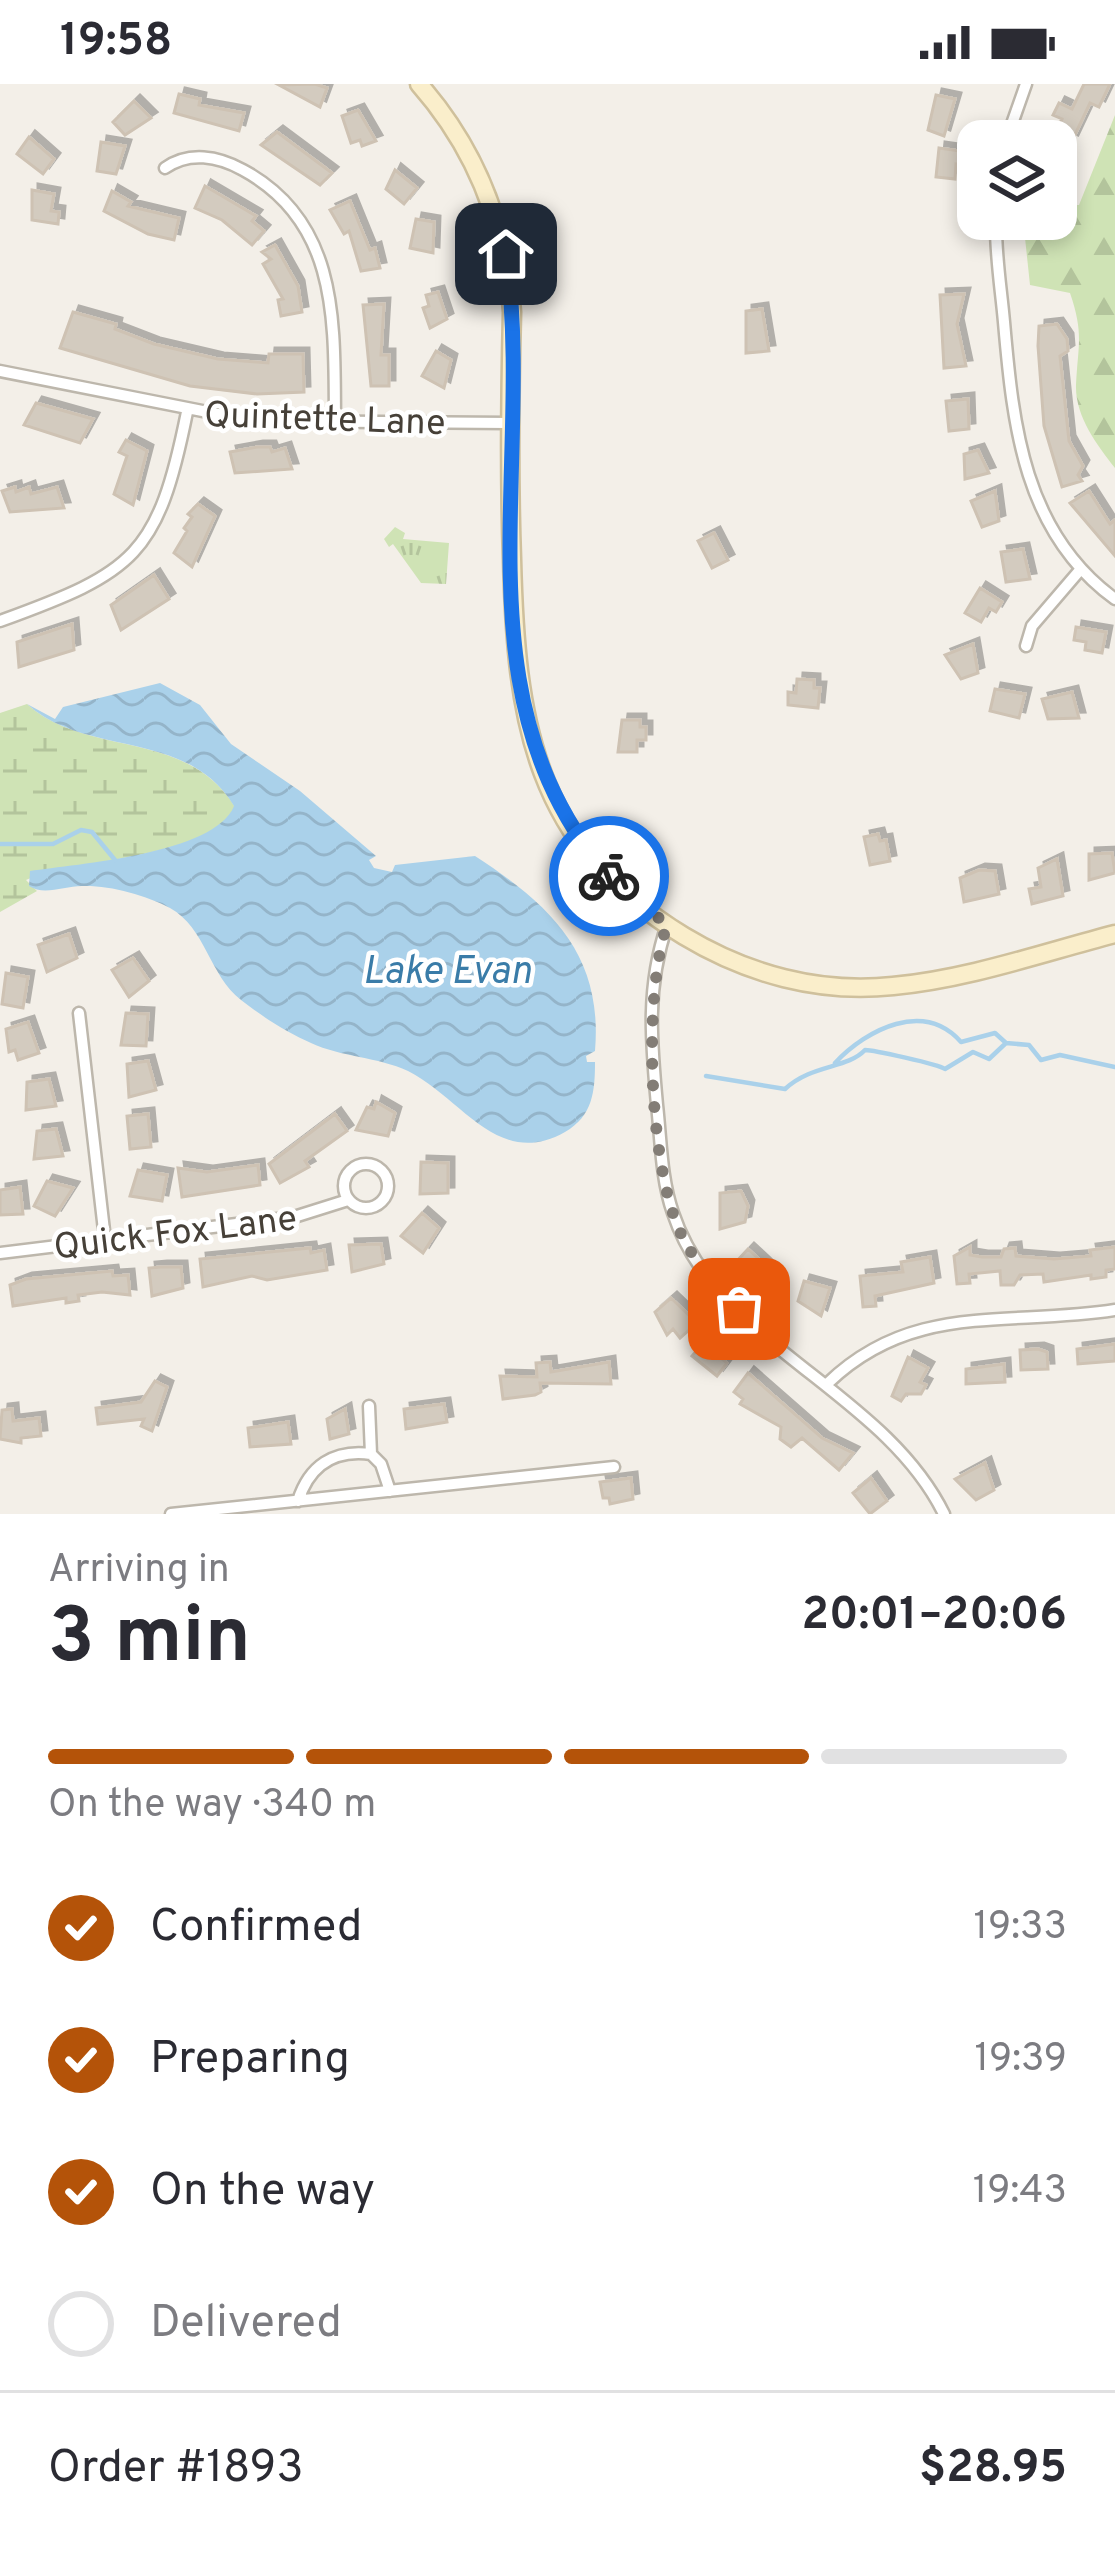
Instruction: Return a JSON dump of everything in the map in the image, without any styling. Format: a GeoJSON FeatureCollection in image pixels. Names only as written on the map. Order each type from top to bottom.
{"type":"FeatureCollection","features":[{"type":"Feature","properties":{"kind":"street"},"geometry":{"type":"LineString","coordinates":[[419,84],[473,161],[501,232],[512,312],[515,671],[527,730],[546,782],[594,858],[632,899],[667,925],[749,968],[806,983],[858,987],[926,982],[1115,934]]}},
{"type":"Feature","properties":{"kind":"street"},"geometry":{"type":"LineString","coordinates":[[1013,120],[1026,84]]}},
{"type":"Feature","properties":{"kind":"street"},"geometry":{"type":"LineString","coordinates":[[165,168],[190,157],[221,160],[273,189],[299,218],[322,259],[332,290],[335,423]]}},
{"type":"Feature","properties":{"kind":"street"},"geometry":{"type":"LineString","coordinates":[[998,240],[1018,442],[1041,511],[1080,570],[1115,599]]}},
{"type":"Feature","properties":{"kind":"street","name":"Quintette Lane"},"geometry":{"type":"LineString","coordinates":[[0,371],[188,412],[335,423],[510,423]]}},
{"type":"Feature","properties":{"kind":"street"},"geometry":{"type":"LineString","coordinates":[[0,621],[92,587],[136,551],[169,498],[188,412]]}},
{"type":"Feature","properties":{"kind":"street"},"geometry":{"type":"LineString","coordinates":[[1026,646],[1032,626],[1080,570]]}},
{"type":"Feature","properties":{"kind":"street"},"geometry":{"type":"LineString","coordinates":[[667,925],[653,970],[650,1006],[672,1211],[691,1253],[721,1291],[914,1465],[944,1514]]}},
{"type":"Feature","properties":{"kind":"street"},"geometry":{"type":"LineString","coordinates":[[79,1013],[105,1239]]}},
{"type":"Feature","properties":{"kind":"street","name":"Quick Fox Lane"},"geometry":{"type":"LineString","coordinates":[[0,1253],[294,1217],[348,1200],[363,1208],[380,1204],[388,1189],[383,1173],[369,1164],[352,1168],[344,1183],[348,1200]]}},
{"type":"Feature","properties":{"kind":"street"},"geometry":{"type":"LineString","coordinates":[[828,1383],[872,1345],[909,1329],[1115,1310]]}},
{"type":"Feature","properties":{"kind":"street"},"geometry":{"type":"LineString","coordinates":[[369,1406],[370,1454]]}},
{"type":"Feature","properties":{"kind":"street"},"geometry":{"type":"LineString","coordinates":[[298,1501],[308,1477],[327,1460],[349,1453],[370,1454],[381,1464],[390,1491]]}},
{"type":"Feature","properties":{"kind":"street"},"geometry":{"type":"LineString","coordinates":[[171,1514],[614,1467]]}},
{"type":"Feature","properties":{"kind":"green space"},"geometry":{"type":"Polygon","coordinates":[[[1115,115],[1115,468],[1094,440],[1079,408],[1079,329],[1070,293],[1030,285],[1025,240],[1077,240],[1079,205],[1115,115]]]}},
{"type":"Feature","properties":{"kind":"green space"},"geometry":{"type":"Polygon","coordinates":[[[395,527],[405,533],[403,539],[449,543],[446,584],[421,583],[393,544],[389,547],[384,539],[395,527]]]}},
{"type":"Feature","properties":{"kind":"green space"},"geometry":{"type":"Polygon","coordinates":[[[27,704],[78,732],[191,765],[215,782],[235,807],[221,824],[172,847],[26,880],[37,891],[0,912],[0,713],[27,704]]]}},
{"type":"Feature","properties":{"kind":"water","name":"Lake Evan"},"geometry":{"type":"Polygon","coordinates":[[[160,683],[200,705],[231,744],[300,791],[376,856],[369,860],[374,868],[392,872],[395,865],[475,856],[549,914],[581,960],[595,1017],[595,1051],[586,1056],[587,1062],[595,1062],[593,1093],[574,1126],[541,1141],[500,1137],[408,1071],[323,1048],[257,1012],[230,990],[192,927],[170,908],[104,887],[48,890],[29,886],[30,871],[173,846],[222,822],[234,806],[214,781],[190,765],[78,732],[27,704],[55,719],[63,707],[160,683]]]}},
{"type":"Feature","properties":{"kind":"building"},"geometry":{"type":"Polygon","coordinates":[[[1084,84],[1110,84],[1099,107],[1090,103],[1077,130],[1077,120],[1053,115],[1059,103],[1072,109],[1084,84]]]}},
{"type":"Feature","properties":{"kind":"building"},"geometry":{"type":"Polygon","coordinates":[[[279,85],[327,88],[320,107],[279,85]]]}},
{"type":"Feature","properties":{"kind":"building"},"geometry":{"type":"Polygon","coordinates":[[[179,94],[200,99],[199,105],[244,113],[239,131],[174,113],[179,94]]]}},
{"type":"Feature","properties":{"kind":"building"},"geometry":{"type":"Polygon","coordinates":[[[936,95],[955,99],[944,136],[928,130],[936,95]]]}},
{"type":"Feature","properties":{"kind":"building"},"geometry":{"type":"Polygon","coordinates":[[[134,101],[151,118],[125,135],[113,122],[134,101]]]}},
{"type":"Feature","properties":{"kind":"building"},"geometry":{"type":"Polygon","coordinates":[[[358,110],[376,141],[362,146],[360,140],[351,143],[342,116],[358,110]]]}},
{"type":"Feature","properties":{"kind":"building"},"geometry":{"type":"Polygon","coordinates":[[[277,132],[332,173],[320,185],[261,145],[277,132]]]}},
{"type":"Feature","properties":{"kind":"building"},"geometry":{"type":"Polygon","coordinates":[[[29,137],[54,159],[43,174],[17,154],[29,137]]]}},
{"type":"Feature","properties":{"kind":"building"},"geometry":{"type":"Polygon","coordinates":[[[101,142],[125,146],[116,174],[97,171],[101,142]]]}},
{"type":"Feature","properties":{"kind":"building"},"geometry":{"type":"Polygon","coordinates":[[[939,148],[957,151],[955,179],[936,177],[939,148]]]}},
{"type":"Feature","properties":{"kind":"building"},"geometry":{"type":"Polygon","coordinates":[[[395,170],[417,188],[404,204],[386,189],[395,170]]]}},
{"type":"Feature","properties":{"kind":"building"},"geometry":{"type":"Polygon","coordinates":[[[205,186],[256,216],[252,221],[264,231],[252,245],[222,220],[195,208],[205,186]]]}},
{"type":"Feature","properties":{"kind":"building"},"geometry":{"type":"Polygon","coordinates":[[[32,190],[54,194],[51,211],[59,212],[58,224],[32,220],[32,190]]]}},
{"type":"Feature","properties":{"kind":"building"},"geometry":{"type":"Polygon","coordinates":[[[112,191],[131,202],[128,206],[179,218],[174,240],[148,234],[104,211],[112,191]]]}},
{"type":"Feature","properties":{"kind":"building"},"geometry":{"type":"Polygon","coordinates":[[[350,201],[370,250],[375,248],[380,268],[361,271],[349,231],[344,234],[330,210],[350,201]]]}},
{"type":"Feature","properties":{"kind":"building"},"geometry":{"type":"Polygon","coordinates":[[[416,219],[434,222],[433,253],[410,248],[416,219]]]}},
{"type":"Feature","properties":{"kind":"building"},"geometry":{"type":"Polygon","coordinates":[[[275,245],[298,286],[302,312],[281,316],[278,300],[283,299],[263,264],[271,259],[262,252],[275,245]]]}},
{"type":"Feature","properties":{"kind":"building"},"geometry":{"type":"Polygon","coordinates":[[[438,292],[447,319],[430,328],[423,308],[429,306],[426,295],[438,292]]]}},
{"type":"Feature","properties":{"kind":"building"},"geometry":{"type":"Polygon","coordinates":[[[964,294],[957,324],[966,366],[944,368],[940,295],[964,294]]]}},
{"type":"Feature","properties":{"kind":"building"},"geometry":{"type":"Polygon","coordinates":[[[384,304],[381,355],[389,355],[389,386],[371,386],[363,305],[384,304]]]}},
{"type":"Feature","properties":{"kind":"building"},"geometry":{"type":"Polygon","coordinates":[[[762,309],[769,351],[746,353],[746,311],[762,309]]]}},
{"type":"Feature","properties":{"kind":"building"},"geometry":{"type":"Polygon","coordinates":[[[73,312],[116,324],[115,329],[154,344],[218,359],[268,363],[269,354],[303,354],[304,392],[257,394],[190,386],[60,348],[73,312]]]}},
{"type":"Feature","properties":{"kind":"building"},"geometry":{"type":"Polygon","coordinates":[[[1057,324],[1067,339],[1068,351],[1060,356],[1069,441],[1083,466],[1078,475],[1082,481],[1062,487],[1044,426],[1038,346],[1039,326],[1057,324]]]}},
{"type":"Feature","properties":{"kind":"building"},"geometry":{"type":"Polygon","coordinates":[[[436,351],[451,360],[444,388],[422,376],[436,351]]]}},
{"type":"Feature","properties":{"kind":"building"},"geometry":{"type":"Polygon","coordinates":[[[968,399],[969,429],[949,431],[946,401],[968,399]]]}},
{"type":"Feature","properties":{"kind":"building"},"geometry":{"type":"Polygon","coordinates":[[[36,403],[93,419],[80,443],[24,425],[36,403]]]}},
{"type":"Feature","properties":{"kind":"building"},"geometry":{"type":"Polygon","coordinates":[[[126,440],[147,451],[133,505],[114,494],[127,456],[119,452],[126,440]]]}},
{"type":"Feature","properties":{"kind":"building"},"geometry":{"type":"Polygon","coordinates":[[[270,447],[272,452],[285,448],[292,469],[235,473],[230,452],[270,447]]]}},
{"type":"Feature","properties":{"kind":"building"},"geometry":{"type":"Polygon","coordinates":[[[978,450],[989,473],[965,479],[964,454],[978,450]]]}},
{"type":"Feature","properties":{"kind":"building"},"geometry":{"type":"Polygon","coordinates":[[[15,487],[16,492],[29,487],[31,494],[57,487],[64,508],[10,512],[2,491],[15,487]]]}},
{"type":"Feature","properties":{"kind":"building"},"geometry":{"type":"Polygon","coordinates":[[[995,491],[999,521],[982,527],[971,501],[995,491]]]}},
{"type":"Feature","properties":{"kind":"building"},"geometry":{"type":"Polygon","coordinates":[[[1089,491],[1110,524],[1115,520],[1115,556],[1070,503],[1089,491]]]}},
{"type":"Feature","properties":{"kind":"building"},"geometry":{"type":"Polygon","coordinates":[[[198,504],[215,516],[192,567],[174,553],[187,531],[184,528],[192,517],[188,514],[198,504]]]}},
{"type":"Feature","properties":{"kind":"building"},"geometry":{"type":"Polygon","coordinates":[[[714,533],[728,560],[712,568],[698,541],[714,533]]]}},
{"type":"Feature","properties":{"kind":"building"},"geometry":{"type":"Polygon","coordinates":[[[1023,549],[1030,579],[1006,582],[1001,552],[1023,549]]]}},
{"type":"Feature","properties":{"kind":"building"},"geometry":{"type":"Polygon","coordinates":[[[154,575],[169,599],[121,630],[111,605],[154,575]]]}},
{"type":"Feature","properties":{"kind":"building"},"geometry":{"type":"Polygon","coordinates":[[[980,588],[1002,602],[996,612],[989,608],[981,622],[965,613],[980,588]]]}},
{"type":"Feature","properties":{"kind":"building"},"geometry":{"type":"Polygon","coordinates":[[[72,624],[74,650],[19,667],[17,642],[72,624]]]}},
{"type":"Feature","properties":{"kind":"building"},"geometry":{"type":"Polygon","coordinates":[[[1076,627],[1106,632],[1102,653],[1085,650],[1086,642],[1074,640],[1076,627]]]}},
{"type":"Feature","properties":{"kind":"building"},"geometry":{"type":"Polygon","coordinates":[[[973,644],[978,673],[961,679],[945,655],[973,644]]]}},
{"type":"Feature","properties":{"kind":"building"},"geometry":{"type":"Polygon","coordinates":[[[797,679],[814,680],[814,688],[820,688],[818,708],[788,705],[788,692],[796,693],[797,679]]]}},
{"type":"Feature","properties":{"kind":"building"},"geometry":{"type":"Polygon","coordinates":[[[995,689],[1025,694],[1019,718],[990,711],[995,689]]]}},
{"type":"Feature","properties":{"kind":"building"},"geometry":{"type":"Polygon","coordinates":[[[1072,692],[1079,718],[1048,719],[1042,699],[1072,692]]]}},
{"type":"Feature","properties":{"kind":"building"},"geometry":{"type":"Polygon","coordinates":[[[622,720],[640,720],[640,727],[646,727],[646,740],[637,740],[637,752],[618,752],[622,720]]]}},
{"type":"Feature","properties":{"kind":"building"},"geometry":{"type":"Polygon","coordinates":[[[878,834],[880,841],[886,840],[890,861],[870,865],[864,837],[878,834]]]}},
{"type":"Feature","properties":{"kind":"building"},"geometry":{"type":"Polygon","coordinates":[[[1112,853],[1115,873],[1089,880],[1089,854],[1112,853]]]}},
{"type":"Feature","properties":{"kind":"building"},"geometry":{"type":"Polygon","coordinates":[[[1057,859],[1063,896],[1032,904],[1029,889],[1041,887],[1038,868],[1057,859]]]}},
{"type":"Feature","properties":{"kind":"building"},"geometry":{"type":"Polygon","coordinates":[[[979,870],[995,871],[999,894],[964,902],[960,878],[979,870]]]}},
{"type":"Feature","properties":{"kind":"building"},"geometry":{"type":"Polygon","coordinates":[[[69,934],[77,958],[47,972],[38,945],[69,934]]]}},
{"type":"Feature","properties":{"kind":"building"},"geometry":{"type":"Polygon","coordinates":[[[133,958],[149,981],[129,997],[112,970],[133,958]]]}},
{"type":"Feature","properties":{"kind":"building"},"geometry":{"type":"Polygon","coordinates":[[[6,973],[28,977],[23,1008],[2,1004],[6,973]]]}},
{"type":"Feature","properties":{"kind":"building"},"geometry":{"type":"Polygon","coordinates":[[[126,1013],[148,1014],[146,1046],[121,1045],[126,1013]]]}},
{"type":"Feature","properties":{"kind":"building"},"geometry":{"type":"Polygon","coordinates":[[[28,1022],[39,1053],[18,1060],[15,1050],[9,1052],[6,1029],[28,1022]]]}},
{"type":"Feature","properties":{"kind":"building"},"geometry":{"type":"Polygon","coordinates":[[[148,1061],[156,1090],[129,1097],[127,1064],[148,1061]]]}},
{"type":"Feature","properties":{"kind":"building"},"geometry":{"type":"Polygon","coordinates":[[[49,1079],[56,1106],[26,1110],[27,1082],[49,1079]]]}},
{"type":"Feature","properties":{"kind":"building"},"geometry":{"type":"Polygon","coordinates":[[[376,1102],[395,1113],[388,1136],[356,1130],[367,1107],[374,1109],[376,1102]]]}},
{"type":"Feature","properties":{"kind":"building"},"geometry":{"type":"Polygon","coordinates":[[[148,1114],[151,1147],[130,1149],[127,1116],[148,1114]]]}},
{"type":"Feature","properties":{"kind":"building"},"geometry":{"type":"Polygon","coordinates":[[[335,1114],[347,1131],[305,1161],[309,1167],[280,1183],[269,1164],[335,1114]]]}},
{"type":"Feature","properties":{"kind":"building"},"geometry":{"type":"Polygon","coordinates":[[[56,1129],[63,1156],[34,1159],[37,1131],[56,1129]]]}},
{"type":"Feature","properties":{"kind":"building"},"geometry":{"type":"Polygon","coordinates":[[[421,1162],[448,1163],[448,1193],[420,1194],[421,1162]]]}},
{"type":"Feature","properties":{"kind":"building"},"geometry":{"type":"Polygon","coordinates":[[[258,1165],[260,1185],[182,1197],[178,1168],[207,1172],[258,1165]]]}},
{"type":"Feature","properties":{"kind":"building"},"geometry":{"type":"Polygon","coordinates":[[[138,1170],[167,1175],[162,1201],[130,1196],[138,1170]]]}},
{"type":"Feature","properties":{"kind":"building"},"geometry":{"type":"Polygon","coordinates":[[[47,1181],[73,1188],[55,1216],[34,1206],[47,1181]]]}},
{"type":"Feature","properties":{"kind":"building"},"geometry":{"type":"Polygon","coordinates":[[[20,1187],[23,1214],[0,1215],[0,1190],[20,1187]]]}},
{"type":"Feature","properties":{"kind":"building"},"geometry":{"type":"Polygon","coordinates":[[[741,1191],[748,1206],[745,1222],[720,1229],[720,1193],[741,1191]]]}},
{"type":"Feature","properties":{"kind":"building"},"geometry":{"type":"Polygon","coordinates":[[[422,1213],[439,1228],[423,1253],[401,1236],[422,1213]]]}},
{"type":"Feature","properties":{"kind":"building"},"geometry":{"type":"Polygon","coordinates":[[[381,1244],[384,1264],[352,1272],[349,1245],[381,1244]]]}},
{"type":"Feature","properties":{"kind":"building"},"geometry":{"type":"Polygon","coordinates":[[[970,1247],[970,1255],[982,1257],[1001,1257],[1004,1249],[1015,1248],[1016,1256],[1054,1259],[1091,1256],[1090,1250],[1115,1247],[1115,1269],[1106,1270],[1106,1277],[1044,1282],[1043,1274],[1020,1275],[1014,1285],[1001,1285],[1000,1271],[969,1274],[970,1283],[957,1284],[954,1256],[970,1247]]]}},
{"type":"Feature","properties":{"kind":"building"},"geometry":{"type":"Polygon","coordinates":[[[310,1248],[311,1253],[324,1250],[327,1270],[267,1280],[252,1276],[203,1287],[200,1259],[310,1248]]]}},
{"type":"Feature","properties":{"kind":"building"},"geometry":{"type":"Polygon","coordinates":[[[748,1249],[777,1276],[766,1288],[736,1262],[748,1249]]]}},
{"type":"Feature","properties":{"kind":"building"},"geometry":{"type":"Polygon","coordinates":[[[930,1257],[934,1283],[875,1296],[876,1306],[863,1307],[860,1276],[903,1272],[901,1262],[930,1257]]]}},
{"type":"Feature","properties":{"kind":"building"},"geometry":{"type":"Polygon","coordinates":[[[181,1267],[183,1288],[152,1296],[149,1268],[181,1267]]]}},
{"type":"Feature","properties":{"kind":"building"},"geometry":{"type":"Polygon","coordinates":[[[112,1271],[113,1276],[128,1275],[130,1295],[102,1292],[78,1295],[79,1301],[66,1303],[66,1298],[13,1306],[10,1285],[26,1279],[112,1271]]]}},
{"type":"Feature","properties":{"kind":"building"},"geometry":{"type":"Polygon","coordinates":[[[804,1281],[830,1288],[821,1316],[798,1301],[804,1281]]]}},
{"type":"Feature","properties":{"kind":"building"},"geometry":{"type":"Polygon","coordinates":[[[671,1298],[697,1323],[680,1338],[673,1329],[667,1335],[655,1312],[671,1298]]]}},
{"type":"Feature","properties":{"kind":"building"},"geometry":{"type":"Polygon","coordinates":[[[703,1343],[727,1363],[717,1376],[692,1356],[703,1343]]]}},
{"type":"Feature","properties":{"kind":"building"},"geometry":{"type":"Polygon","coordinates":[[[1115,1344],[1115,1361],[1078,1364],[1077,1349],[1115,1344]]]}},
{"type":"Feature","properties":{"kind":"building"},"geometry":{"type":"Polygon","coordinates":[[[1020,1350],[1047,1352],[1048,1369],[1021,1370],[1020,1350]]]}},
{"type":"Feature","properties":{"kind":"building"},"geometry":{"type":"Polygon","coordinates":[[[908,1357],[928,1368],[920,1382],[926,1385],[921,1394],[906,1394],[901,1401],[892,1396],[908,1357]]]}},
{"type":"Feature","properties":{"kind":"building"},"geometry":{"type":"Polygon","coordinates":[[[550,1362],[551,1372],[609,1362],[611,1384],[540,1383],[541,1392],[535,1395],[503,1399],[500,1376],[537,1377],[536,1363],[550,1362]]]}},
{"type":"Feature","properties":{"kind":"building"},"geometry":{"type":"Polygon","coordinates":[[[1004,1364],[1005,1382],[966,1384],[966,1369],[1004,1364]]]}},
{"type":"Feature","properties":{"kind":"building"},"geometry":{"type":"Polygon","coordinates":[[[748,1373],[822,1438],[853,1453],[839,1470],[802,1438],[791,1447],[780,1439],[781,1427],[740,1404],[743,1399],[734,1392],[748,1373]]]}},
{"type":"Feature","properties":{"kind":"building"},"geometry":{"type":"Polygon","coordinates":[[[155,1381],[167,1387],[152,1431],[141,1426],[144,1419],[98,1424],[96,1408],[141,1402],[155,1381]]]}},
{"type":"Feature","properties":{"kind":"building"},"geometry":{"type":"Polygon","coordinates":[[[444,1404],[447,1422],[406,1429],[404,1409],[444,1404]]]}},
{"type":"Feature","properties":{"kind":"building"},"geometry":{"type":"Polygon","coordinates":[[[12,1409],[13,1421],[39,1418],[41,1436],[21,1438],[21,1443],[0,1439],[2,1410],[12,1409]]]}},
{"type":"Feature","properties":{"kind":"building"},"geometry":{"type":"Polygon","coordinates":[[[345,1409],[349,1434],[330,1439],[327,1419],[345,1409]]]}},
{"type":"Feature","properties":{"kind":"building"},"geometry":{"type":"Polygon","coordinates":[[[288,1422],[291,1444],[250,1447],[248,1428],[288,1422]]]}},
{"type":"Feature","properties":{"kind":"building"},"geometry":{"type":"Polygon","coordinates":[[[985,1463],[994,1490],[976,1500],[955,1479],[985,1463]]]}},
{"type":"Feature","properties":{"kind":"building"},"geometry":{"type":"Polygon","coordinates":[[[631,1478],[633,1499],[610,1504],[609,1498],[603,1498],[600,1482],[631,1478]]]}},
{"type":"Feature","properties":{"kind":"building"},"geometry":{"type":"Polygon","coordinates":[[[871,1478],[887,1501],[870,1514],[853,1493],[871,1478]]]}},
{"type":"Feature","properties":{"kind":"waterway"},"geometry":{"type":"LineString","coordinates":[[0,844],[53,844],[81,830],[92,832],[115,860]]}},
{"type":"Feature","properties":{"kind":"waterway"},"geometry":{"type":"LineString","coordinates":[[835,1063],[879,1030],[913,1021],[946,1029],[961,1042],[995,1033],[1006,1043]]}},
{"type":"Feature","properties":{"kind":"waterway"},"geometry":{"type":"LineString","coordinates":[[706,1076],[785,1089],[865,1050],[945,1069],[973,1052],[989,1059],[1006,1043],[1029,1045],[1041,1060],[1060,1055],[1115,1067]]}},
{"type":"Feature","properties":{"kind":"way so far"},"geometry":{"type":"LineString","coordinates":[[609,876],[667,925],[653,970],[650,1006],[665,1183],[691,1253],[739,1309]]}},
{"type":"Feature","properties":{"kind":"route"},"geometry":{"type":"LineString","coordinates":[[506,254],[512,312],[509,441],[520,706],[546,782],[609,876]]}}]}
